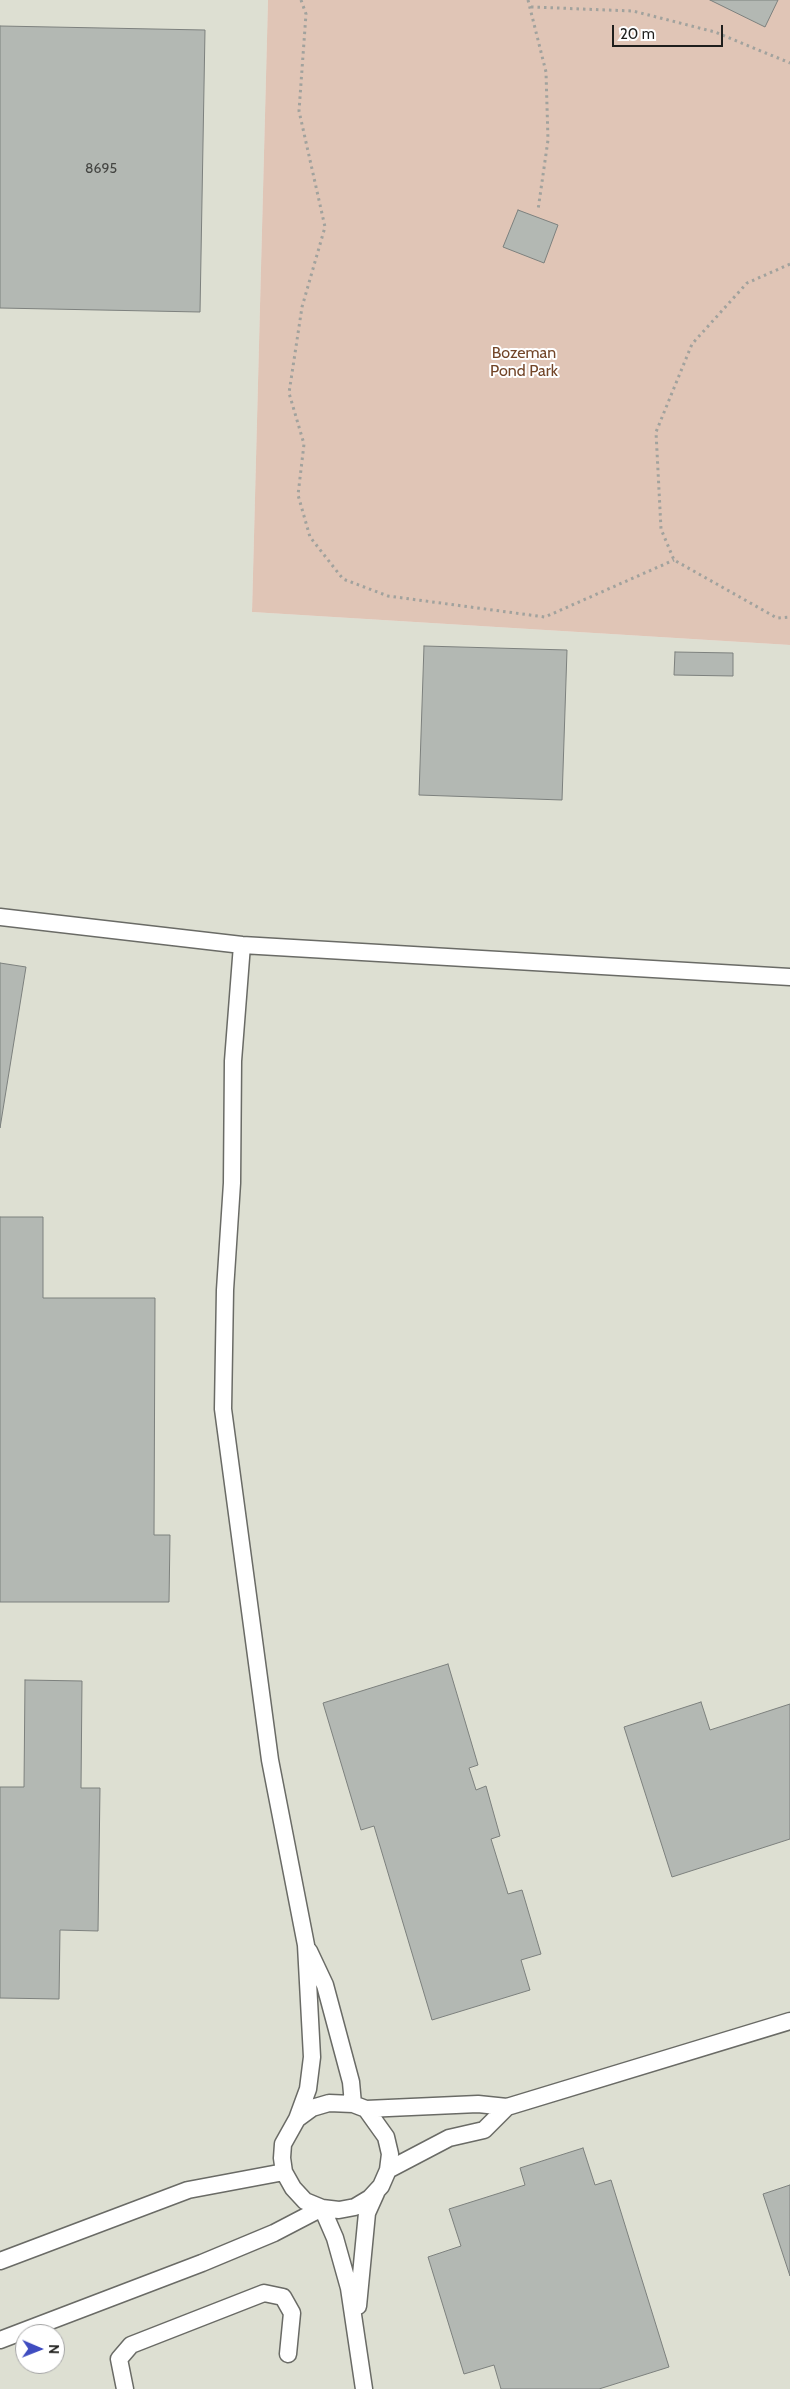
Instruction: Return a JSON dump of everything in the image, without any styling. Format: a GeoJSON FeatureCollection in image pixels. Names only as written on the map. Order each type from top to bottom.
{"type":"FeatureCollection","features":[{"type":"Feature","properties":{"kind":"lane"},"geometry":{"type":"LineString","coordinates":[[0,917],[242,945],[790,977]]}},
{"type":"Feature","properties":{"kind":"lane"},"geometry":{"type":"LineString","coordinates":[[242,945],[233,1061],[232,1183],[225,1290],[223,1409],[270,1760],[306,1945],[312,2057],[308,2089],[297,2119],[284,2144],[282,2158],[284,2172],[293,2188],[305,2201],[322,2208],[339,2210],[355,2207],[370,2198],[381,2186]]}},
{"type":"Feature","properties":{"kind":"lane"},"geometry":{"type":"LineString","coordinates":[[306,1945],[325,1984],[351,2082],[360,2107],[386,2137],[390,2154],[388,2170],[367,2213],[356,2328]]}},
{"type":"Feature","properties":{"kind":"lane"},"geometry":{"type":"LineString","coordinates":[[297,2119],[312,2108],[329,2103],[360,2107],[478,2104],[507,2108],[790,2021]]}},
{"type":"Feature","properties":{"kind":"lane"},"geometry":{"type":"LineString","coordinates":[[388,2170],[449,2138],[484,2130],[507,2108]]}},
{"type":"Feature","properties":{"kind":"lane"},"geometry":{"type":"LineString","coordinates":[[0,2261],[188,2190],[284,2172]]}},
{"type":"Feature","properties":{"kind":"lane"},"geometry":{"type":"LineString","coordinates":[[322,2208],[335,2238],[349,2288],[364,2389]]}},
{"type":"Feature","properties":{"kind":"lane"},"geometry":{"type":"LineString","coordinates":[[0,2340],[202,2263],[274,2233],[322,2208]]}},
{"type":"Feature","properties":{"kind":"lane"},"geometry":{"type":"LineString","coordinates":[[125,2389],[119,2359],[131,2345],[264,2293],[283,2298],[292,2313],[288,2354]]}},
{"type":"Feature","properties":{"kind":"path"},"geometry":{"type":"LineString","coordinates":[[301,0],[306,14],[299,111],[325,227],[302,307],[289,393],[304,444],[298,495],[310,537],[343,579],[388,596],[545,617],[674,560]]}},
{"type":"Feature","properties":{"kind":"path"},"geometry":{"type":"LineString","coordinates":[[528,0],[546,72],[548,140],[538,210]]}},
{"type":"Feature","properties":{"kind":"path"},"geometry":{"type":"LineString","coordinates":[[530,7],[633,11],[714,32],[790,63]]}},
{"type":"Feature","properties":{"kind":"path"},"geometry":{"type":"LineString","coordinates":[[790,264],[747,283],[692,344],[656,432],[661,529],[674,560],[777,618],[790,617]]}},
{"type":"Feature","properties":{"kind":"shaded area"},"geometry":{"type":"Polygon","coordinates":[[[0,0],[268,0],[252,612],[790,645],[790,2389],[0,2389],[0,0]]]}},
{"type":"Feature","properties":{"kind":"green space","name":"Bozeman Pond Park"},"geometry":{"type":"Polygon","coordinates":[[[268,0],[790,0],[790,645],[252,612],[268,0]]]}},
{"type":"Feature","properties":{"kind":"building"},"geometry":{"type":"Polygon","coordinates":[[[710,0],[778,0],[765,27],[710,0]]]}},
{"type":"Feature","properties":{"kind":"building"},"geometry":{"type":"Polygon","coordinates":[[[0,26],[205,30],[200,312],[0,308],[0,26]]]}},
{"type":"Feature","properties":{"kind":"building"},"geometry":{"type":"Polygon","coordinates":[[[518,210],[558,225],[544,263],[503,247],[518,210]]]}},
{"type":"Feature","properties":{"kind":"building"},"geometry":{"type":"Polygon","coordinates":[[[424,646],[567,650],[562,800],[419,795],[424,646]]]}},
{"type":"Feature","properties":{"kind":"building"},"geometry":{"type":"Polygon","coordinates":[[[675,652],[733,653],[733,676],[674,675],[675,652]]]}},
{"type":"Feature","properties":{"kind":"building"},"geometry":{"type":"Polygon","coordinates":[[[0,963],[26,967],[0,1128],[0,963]]]}},
{"type":"Feature","properties":{"kind":"building"},"geometry":{"type":"Polygon","coordinates":[[[0,1217],[43,1217],[43,1298],[155,1298],[154,1535],[170,1535],[169,1602],[0,1602],[0,1217]]]}},
{"type":"Feature","properties":{"kind":"building"},"geometry":{"type":"Polygon","coordinates":[[[448,1664],[478,1765],[469,1768],[476,1790],[486,1786],[500,1836],[491,1839],[508,1894],[522,1890],[541,1954],[521,1960],[530,1990],[432,2020],[374,1826],[361,1830],[323,1703],[448,1664]]]}},
{"type":"Feature","properties":{"kind":"building"},"geometry":{"type":"Polygon","coordinates":[[[25,1680],[82,1681],[81,1788],[100,1788],[98,1931],[60,1930],[59,1999],[0,1998],[0,1787],[24,1787],[25,1680]]]}},
{"type":"Feature","properties":{"kind":"building"},"geometry":{"type":"Polygon","coordinates":[[[701,1702],[710,1730],[790,1704],[790,1839],[672,1877],[624,1727],[701,1702]]]}},
{"type":"Feature","properties":{"kind":"building"},"geometry":{"type":"Polygon","coordinates":[[[583,2148],[595,2185],[611,2180],[669,2367],[599,2389],[501,2389],[494,2365],[464,2374],[428,2257],[461,2246],[449,2209],[525,2185],[520,2168],[583,2148]]]}},
{"type":"Feature","properties":{"kind":"building"},"geometry":{"type":"Polygon","coordinates":[[[790,2185],[790,2276],[763,2194],[790,2185]]]}}]}
